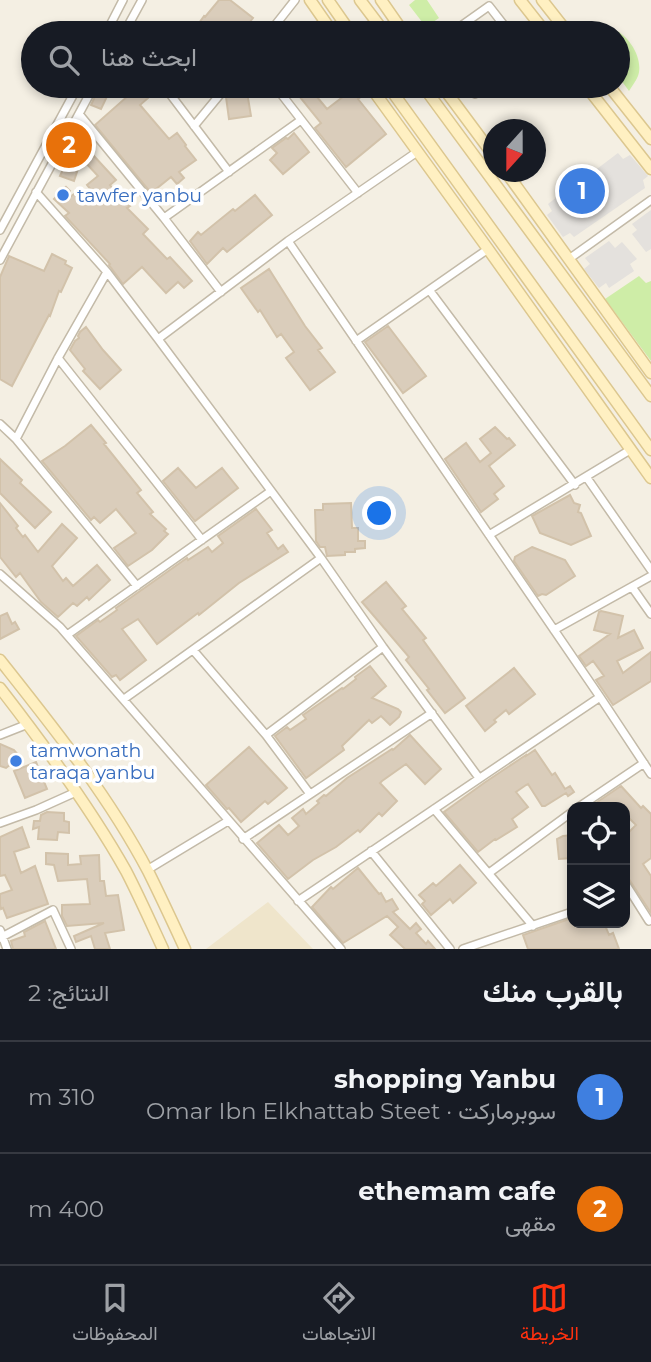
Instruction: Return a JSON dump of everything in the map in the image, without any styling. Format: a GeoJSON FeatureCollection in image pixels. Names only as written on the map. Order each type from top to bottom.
{"type":"FeatureCollection","features":[{"type":"Feature","properties":{"kind":"main road"},"geometry":{"type":"LineString","coordinates":[[310,0],[325,21]]}},
{"type":"Feature","properties":{"kind":"main road"},"geometry":{"type":"LineString","coordinates":[[328,0],[343,21]]}},
{"type":"Feature","properties":{"kind":"main road"},"geometry":{"type":"LineString","coordinates":[[360,0],[375,21]]}},
{"type":"Feature","properties":{"kind":"main road"},"geometry":{"type":"LineString","coordinates":[[381,0],[396,21]]}},
{"type":"Feature","properties":{"kind":"main road"},"geometry":{"type":"LineString","coordinates":[[520,0],[537,21]]}},
{"type":"Feature","properties":{"kind":"main road"},"geometry":{"type":"LineString","coordinates":[[542,0],[559,21]]}},
{"type":"Feature","properties":{"kind":"main road"},"geometry":{"type":"LineString","coordinates":[[379,98],[651,478]]}},
{"type":"Feature","properties":{"kind":"main road"},"geometry":{"type":"LineString","coordinates":[[397,98],[651,450]]}},
{"type":"Feature","properties":{"kind":"main road"},"geometry":{"type":"LineString","coordinates":[[432,98],[651,396]]}},
{"type":"Feature","properties":{"kind":"main road"},"geometry":{"type":"LineString","coordinates":[[451,98],[483,141]]}},
{"type":"Feature","properties":{"kind":"main road"},"geometry":{"type":"LineString","coordinates":[[595,98],[651,169]]}},
{"type":"Feature","properties":{"kind":"main road"},"geometry":{"type":"LineString","coordinates":[[619,98],[651,139]]}},
{"type":"Feature","properties":{"kind":"main road"},"geometry":{"type":"LineString","coordinates":[[513,182],[651,373]]}},
{"type":"Feature","properties":{"kind":"main road"},"geometry":{"type":"LineString","coordinates":[[528,231],[542,221]]}},
{"type":"Feature","properties":{"kind":"main road"},"geometry":{"type":"LineString","coordinates":[[549,334],[561,325]]}},
{"type":"Feature","properties":{"kind":"main road"},"geometry":{"type":"LineString","coordinates":[[0,660],[47,719],[115,816],[147,870],[185,949]]}},
{"type":"Feature","properties":{"kind":"main road"},"geometry":{"type":"LineString","coordinates":[[0,688],[102,831],[126,872],[163,949]]}},
{"type":"Feature","properties":{"kind":"street"},"geometry":{"type":"LineString","coordinates":[[112,21],[123,0]]}},
{"type":"Feature","properties":{"kind":"street"},"geometry":{"type":"LineString","coordinates":[[131,21],[142,0]]}},
{"type":"Feature","properties":{"kind":"street"},"geometry":{"type":"LineString","coordinates":[[278,21],[295,0]]}},
{"type":"Feature","properties":{"kind":"street"},"geometry":{"type":"LineString","coordinates":[[468,21],[489,6],[501,21]]}},
{"type":"Feature","properties":{"kind":"street"},"geometry":{"type":"LineString","coordinates":[[0,230],[72,98]]}},
{"type":"Feature","properties":{"kind":"street"},"geometry":{"type":"LineString","coordinates":[[0,260],[88,98]]}},
{"type":"Feature","properties":{"kind":"street"},"geometry":{"type":"LineString","coordinates":[[173,98],[229,172]]}},
{"type":"Feature","properties":{"kind":"street"},"geometry":{"type":"LineString","coordinates":[[194,126],[217,98]]}},
{"type":"Feature","properties":{"kind":"street"},"geometry":{"type":"LineString","coordinates":[[284,98],[358,193]]}},
{"type":"Feature","properties":{"kind":"street"},"geometry":{"type":"LineString","coordinates":[[79,114],[220,292]]}},
{"type":"Feature","properties":{"kind":"street"},"geometry":{"type":"LineString","coordinates":[[164,218],[301,120]]}},
{"type":"Feature","properties":{"kind":"street"},"geometry":{"type":"LineString","coordinates":[[158,339],[288,241],[417,152]]}},
{"type":"Feature","properties":{"kind":"street"},"geometry":{"type":"LineString","coordinates":[[36,192],[107,272],[158,339],[321,558],[479,778]]}},
{"type":"Feature","properties":{"kind":"street"},"geometry":{"type":"LineString","coordinates":[[569,259],[651,200]]}},
{"type":"Feature","properties":{"kind":"street"},"geometry":{"type":"LineString","coordinates":[[288,241],[651,774]]}},
{"type":"Feature","properties":{"kind":"street"},"geometry":{"type":"LineString","coordinates":[[356,341],[488,248]]}},
{"type":"Feature","properties":{"kind":"street"},"geometry":{"type":"LineString","coordinates":[[16,439],[107,272]]}},
{"type":"Feature","properties":{"kind":"street"},"geometry":{"type":"LineString","coordinates":[[430,291],[575,485]]}},
{"type":"Feature","properties":{"kind":"street"},"geometry":{"type":"LineString","coordinates":[[58,358],[202,540]]}},
{"type":"Feature","properties":{"kind":"street"},"geometry":{"type":"LineString","coordinates":[[0,424],[16,439],[137,586]]}},
{"type":"Feature","properties":{"kind":"street"},"geometry":{"type":"LineString","coordinates":[[489,535],[630,450]]}},
{"type":"Feature","properties":{"kind":"street"},"geometry":{"type":"LineString","coordinates":[[587,478],[651,570]]}},
{"type":"Feature","properties":{"kind":"street"},"geometry":{"type":"LineString","coordinates":[[67,635],[271,491]]}},
{"type":"Feature","properties":{"kind":"street"},"geometry":{"type":"LineString","coordinates":[[124,699],[321,558]]}},
{"type":"Feature","properties":{"kind":"street"},"geometry":{"type":"LineString","coordinates":[[0,575],[60,626],[341,949]]}},
{"type":"Feature","properties":{"kind":"street"},"geometry":{"type":"LineString","coordinates":[[554,630],[651,576]]}},
{"type":"Feature","properties":{"kind":"street"},"geometry":{"type":"LineString","coordinates":[[632,587],[651,614]]}},
{"type":"Feature","properties":{"kind":"street"},"geometry":{"type":"LineString","coordinates":[[266,734],[383,647]]}},
{"type":"Feature","properties":{"kind":"street"},"geometry":{"type":"LineString","coordinates":[[193,650],[266,734],[310,794]]}},
{"type":"Feature","properties":{"kind":"street"},"geometry":{"type":"LineString","coordinates":[[298,901],[600,697]]}},
{"type":"Feature","properties":{"kind":"street"},"geometry":{"type":"LineString","coordinates":[[243,839],[432,713]]}},
{"type":"Feature","properties":{"kind":"street"},"geometry":{"type":"LineString","coordinates":[[0,735],[28,724]]}},
{"type":"Feature","properties":{"kind":"street"},"geometry":{"type":"LineString","coordinates":[[586,802],[644,763]]}},
{"type":"Feature","properties":{"kind":"street"},"geometry":{"type":"LineString","coordinates":[[0,823],[76,792]]}},
{"type":"Feature","properties":{"kind":"street"},"geometry":{"type":"LineString","coordinates":[[434,809],[533,926]]}},
{"type":"Feature","properties":{"kind":"street"},"geometry":{"type":"LineString","coordinates":[[489,873],[567,816]]}},
{"type":"Feature","properties":{"kind":"street"},"geometry":{"type":"LineString","coordinates":[[147,870],[228,821]]}},
{"type":"Feature","properties":{"kind":"street"},"geometry":{"type":"LineString","coordinates":[[371,851],[450,949]]}},
{"type":"Feature","properties":{"kind":"street"},"geometry":{"type":"LineString","coordinates":[[630,895],[649,921]]}},
{"type":"Feature","properties":{"kind":"street"},"geometry":{"type":"LineString","coordinates":[[7,949],[1,934],[53,910],[71,949]]}},
{"type":"Feature","properties":{"kind":"street"},"geometry":{"type":"LineString","coordinates":[[463,949],[567,914]]}},
{"type":"Feature","properties":{"kind":"shaded area"},"geometry":{"type":"Polygon","coordinates":[[[618,153],[623,159],[630,155],[648,176],[643,180],[645,188],[574,237],[570,233],[563,237],[547,215],[552,211],[548,204],[571,186],[575,192],[592,181],[589,175],[618,153]]]}},
{"type":"Feature","properties":{"kind":"shaded area"},"geometry":{"type":"Polygon","coordinates":[[[651,210],[651,249],[646,252],[632,234],[637,230],[632,224],[651,210]]]}},
{"type":"Feature","properties":{"kind":"shaded area"},"geometry":{"type":"Polygon","coordinates":[[[609,241],[615,248],[622,242],[637,259],[630,264],[634,271],[609,288],[606,283],[599,288],[584,269],[590,264],[585,258],[609,241]]]}},
{"type":"Feature","properties":{"kind":"shaded area"},"geometry":{"type":"Polygon","coordinates":[[[268,902],[313,949],[206,949],[268,902]]]}},
{"type":"Feature","properties":{"kind":"green space"},"geometry":{"type":"Polygon","coordinates":[[[415,0],[427,0],[439,18],[435,21],[421,21],[409,5],[415,0]]]}},
{"type":"Feature","properties":{"kind":"green space"},"geometry":{"type":"Polygon","coordinates":[[[630,42],[639,62],[637,78],[630,89],[630,42]]]}},
{"type":"Feature","properties":{"kind":"green space"},"geometry":{"type":"Polygon","coordinates":[[[639,276],[646,283],[651,281],[651,361],[605,299],[639,276]]]}},
{"type":"Feature","properties":{"kind":"building"},"geometry":{"type":"Polygon","coordinates":[[[219,0],[230,0],[253,18],[251,21],[200,21],[219,0]]]}},
{"type":"Feature","properties":{"kind":"building"},"geometry":{"type":"Polygon","coordinates":[[[94,98],[106,98],[101,109],[91,105],[94,98]]]}},
{"type":"Feature","properties":{"kind":"building"},"geometry":{"type":"Polygon","coordinates":[[[126,98],[148,98],[140,105],[169,139],[177,133],[196,160],[179,172],[184,178],[177,184],[171,177],[151,193],[95,125],[126,98]]]}},
{"type":"Feature","properties":{"kind":"building"},"geometry":{"type":"Polygon","coordinates":[[[226,98],[248,98],[251,116],[229,119],[226,98]]]}},
{"type":"Feature","properties":{"kind":"building"},"geometry":{"type":"Polygon","coordinates":[[[301,98],[318,98],[327,109],[341,98],[359,98],[386,134],[346,167],[315,128],[321,123],[301,98]]]}},
{"type":"Feature","properties":{"kind":"building"},"geometry":{"type":"Polygon","coordinates":[[[294,133],[309,152],[283,174],[270,160],[277,153],[272,148],[294,133]]]}},
{"type":"Feature","properties":{"kind":"building"},"geometry":{"type":"Polygon","coordinates":[[[82,143],[116,180],[110,185],[130,206],[127,208],[148,229],[143,234],[192,281],[184,288],[178,282],[166,293],[142,267],[123,284],[110,264],[65,216],[69,213],[54,199],[66,187],[70,191],[67,199],[74,194],[81,201],[92,191],[87,185],[98,176],[74,150],[82,143]]]}},
{"type":"Feature","properties":{"kind":"building"},"geometry":{"type":"Polygon","coordinates":[[[65,165],[78,169],[74,181],[60,176],[65,165]]]}},
{"type":"Feature","properties":{"kind":"building"},"geometry":{"type":"Polygon","coordinates":[[[255,195],[272,215],[227,252],[223,248],[207,264],[190,241],[198,232],[201,235],[255,195]]]}},
{"type":"Feature","properties":{"kind":"building"},"geometry":{"type":"Polygon","coordinates":[[[52,254],[66,261],[65,264],[72,268],[61,292],[59,291],[50,316],[12,386],[0,379],[0,277],[9,256],[44,271],[52,254]]]}},
{"type":"Feature","properties":{"kind":"building"},"geometry":{"type":"Polygon","coordinates":[[[269,269],[322,348],[318,350],[335,372],[310,390],[286,358],[294,352],[281,334],[277,337],[260,310],[258,312],[241,288],[269,269]]]}},
{"type":"Feature","properties":{"kind":"building"},"geometry":{"type":"Polygon","coordinates":[[[388,326],[426,376],[403,393],[365,342],[388,326]]]}},
{"type":"Feature","properties":{"kind":"building"},"geometry":{"type":"Polygon","coordinates":[[[86,327],[121,370],[100,389],[83,371],[85,369],[70,350],[86,327]]]}},
{"type":"Feature","properties":{"kind":"building"},"geometry":{"type":"Polygon","coordinates":[[[91,425],[141,490],[137,493],[153,512],[150,514],[168,534],[152,550],[128,566],[114,548],[136,533],[116,509],[100,523],[94,517],[91,520],[42,461],[91,425]]]}},
{"type":"Feature","properties":{"kind":"building"},"geometry":{"type":"Polygon","coordinates":[[[495,427],[515,445],[489,466],[504,486],[494,494],[498,499],[481,512],[445,459],[466,443],[480,462],[491,453],[480,439],[495,427]]]}},
{"type":"Feature","properties":{"kind":"building"},"geometry":{"type":"Polygon","coordinates":[[[0,459],[22,480],[20,483],[51,512],[35,528],[0,493],[0,459]]]}},
{"type":"Feature","properties":{"kind":"building"},"geometry":{"type":"Polygon","coordinates":[[[178,468],[196,488],[222,468],[238,488],[195,521],[163,481],[178,468]]]}},
{"type":"Feature","properties":{"kind":"building"},"geometry":{"type":"Polygon","coordinates":[[[570,495],[574,503],[580,505],[578,512],[581,513],[591,536],[571,545],[540,533],[532,516],[570,495]]]}},
{"type":"Feature","properties":{"kind":"building"},"geometry":{"type":"Polygon","coordinates":[[[0,503],[18,526],[16,528],[38,552],[62,524],[77,538],[52,566],[63,581],[66,578],[73,586],[97,565],[110,580],[89,600],[87,597],[77,606],[73,603],[58,617],[41,602],[20,573],[16,577],[0,557],[0,503]]]}},
{"type":"Feature","properties":{"kind":"building"},"geometry":{"type":"Polygon","coordinates":[[[351,503],[352,528],[358,528],[358,541],[365,541],[365,548],[345,552],[345,555],[327,556],[325,547],[320,547],[316,541],[315,510],[323,510],[323,504],[351,503]]]}},
{"type":"Feature","properties":{"kind":"building"},"geometry":{"type":"Polygon","coordinates":[[[256,509],[272,530],[267,533],[278,549],[283,545],[288,552],[239,583],[157,644],[138,619],[122,629],[146,660],[120,680],[116,675],[112,677],[76,636],[98,620],[100,622],[187,558],[188,560],[208,547],[212,552],[223,543],[218,536],[256,509]]]}},
{"type":"Feature","properties":{"kind":"building"},"geometry":{"type":"Polygon","coordinates":[[[532,547],[565,560],[575,576],[546,595],[538,596],[514,561],[515,557],[532,547]]]}},
{"type":"Feature","properties":{"kind":"building"},"geometry":{"type":"Polygon","coordinates":[[[386,582],[406,606],[402,609],[426,638],[423,640],[465,698],[445,713],[406,660],[409,657],[362,602],[386,582]]]}},
{"type":"Feature","properties":{"kind":"building"},"geometry":{"type":"Polygon","coordinates":[[[601,611],[623,616],[618,638],[634,630],[643,648],[617,661],[623,673],[651,652],[651,681],[613,705],[596,680],[604,676],[593,661],[586,666],[579,656],[610,634],[594,630],[601,611]]]}},
{"type":"Feature","properties":{"kind":"building"},"geometry":{"type":"Polygon","coordinates":[[[7,613],[12,624],[15,622],[19,629],[0,639],[0,616],[7,613]]]}},
{"type":"Feature","properties":{"kind":"building"},"geometry":{"type":"Polygon","coordinates":[[[370,666],[386,686],[372,698],[398,709],[401,712],[399,717],[390,725],[381,716],[372,723],[369,720],[342,746],[344,750],[306,778],[275,736],[287,727],[290,730],[306,719],[303,715],[343,689],[370,666]]]}},
{"type":"Feature","properties":{"kind":"building"},"geometry":{"type":"Polygon","coordinates":[[[514,668],[535,694],[509,714],[506,710],[485,731],[466,706],[514,668]]]}},
{"type":"Feature","properties":{"kind":"building"},"geometry":{"type":"Polygon","coordinates":[[[410,735],[441,769],[425,784],[406,764],[382,781],[380,783],[397,801],[382,816],[379,813],[360,832],[358,830],[288,879],[257,843],[279,825],[288,835],[299,826],[292,818],[303,809],[306,814],[324,795],[393,750],[410,735]]]}},
{"type":"Feature","properties":{"kind":"building"},"geometry":{"type":"Polygon","coordinates":[[[0,744],[14,750],[20,757],[6,768],[0,766],[0,744]]]}},
{"type":"Feature","properties":{"kind":"building"},"geometry":{"type":"Polygon","coordinates":[[[249,747],[287,788],[268,804],[265,801],[241,822],[206,785],[249,747]]]}},
{"type":"Feature","properties":{"kind":"building"},"geometry":{"type":"Polygon","coordinates":[[[535,750],[565,789],[570,786],[574,792],[568,796],[566,793],[542,806],[528,784],[526,785],[516,792],[528,807],[512,819],[517,827],[478,852],[444,812],[535,750]]]}},
{"type":"Feature","properties":{"kind":"building"},"geometry":{"type":"Polygon","coordinates":[[[36,762],[47,789],[25,798],[14,771],[36,762]]]}},
{"type":"Feature","properties":{"kind":"building"},"geometry":{"type":"Polygon","coordinates":[[[621,786],[641,808],[643,806],[651,814],[651,858],[643,864],[651,876],[651,913],[630,881],[630,831],[636,825],[630,819],[630,802],[597,802],[621,786]]]}},
{"type":"Feature","properties":{"kind":"building"},"geometry":{"type":"Polygon","coordinates":[[[47,812],[64,813],[64,821],[69,822],[69,833],[58,832],[57,840],[38,839],[39,827],[33,829],[34,821],[40,821],[41,815],[47,812]]]}},
{"type":"Feature","properties":{"kind":"building"},"geometry":{"type":"Polygon","coordinates":[[[22,827],[29,847],[14,852],[21,873],[35,866],[48,904],[7,918],[3,908],[1,909],[0,894],[12,890],[5,875],[0,876],[0,837],[22,827]]]}},
{"type":"Feature","properties":{"kind":"building"},"geometry":{"type":"Polygon","coordinates":[[[567,836],[567,858],[559,859],[557,839],[567,836]]]}},
{"type":"Feature","properties":{"kind":"building"},"geometry":{"type":"Polygon","coordinates":[[[46,853],[68,854],[68,865],[81,864],[80,856],[99,855],[100,881],[104,881],[106,896],[118,895],[124,930],[105,933],[110,949],[95,949],[91,936],[76,942],[74,936],[104,923],[67,926],[62,916],[62,905],[90,904],[87,879],[58,881],[54,865],[46,864],[46,853]]]}},
{"type":"Feature","properties":{"kind":"building"},"geometry":{"type":"Polygon","coordinates":[[[460,865],[476,883],[453,903],[450,899],[431,915],[419,895],[433,883],[436,886],[460,865]]]}},
{"type":"Feature","properties":{"kind":"building"},"geometry":{"type":"Polygon","coordinates":[[[358,868],[386,902],[392,899],[398,909],[393,912],[410,929],[416,923],[421,929],[416,933],[435,949],[405,949],[390,935],[398,927],[387,916],[343,943],[312,907],[331,887],[333,889],[358,868]]]}},
{"type":"Feature","properties":{"kind":"building"},"geometry":{"type":"Polygon","coordinates":[[[567,920],[567,928],[606,928],[609,935],[613,933],[619,949],[528,949],[523,935],[567,920]]]}},
{"type":"Feature","properties":{"kind":"building"},"geometry":{"type":"Polygon","coordinates":[[[45,921],[56,949],[13,949],[11,941],[25,936],[24,932],[45,921]]]}},
{"type":"Feature","properties":{"kind":"place","name":"ethemam cafe"},"geometry":{"type":"Point","coordinates":[69,145]}},
{"type":"Feature","properties":{"kind":"place","name":"shopping Yanbu"},"geometry":{"type":"Point","coordinates":[582,191]}},
{"type":"Feature","properties":{"kind":"place","name":"tawfer yanbu"},"geometry":{"type":"Point","coordinates":[63,195]}},
{"type":"Feature","properties":{"kind":"place","name":"tamwonath taraqa yanbu"},"geometry":{"type":"Point","coordinates":[16,761]}}]}
